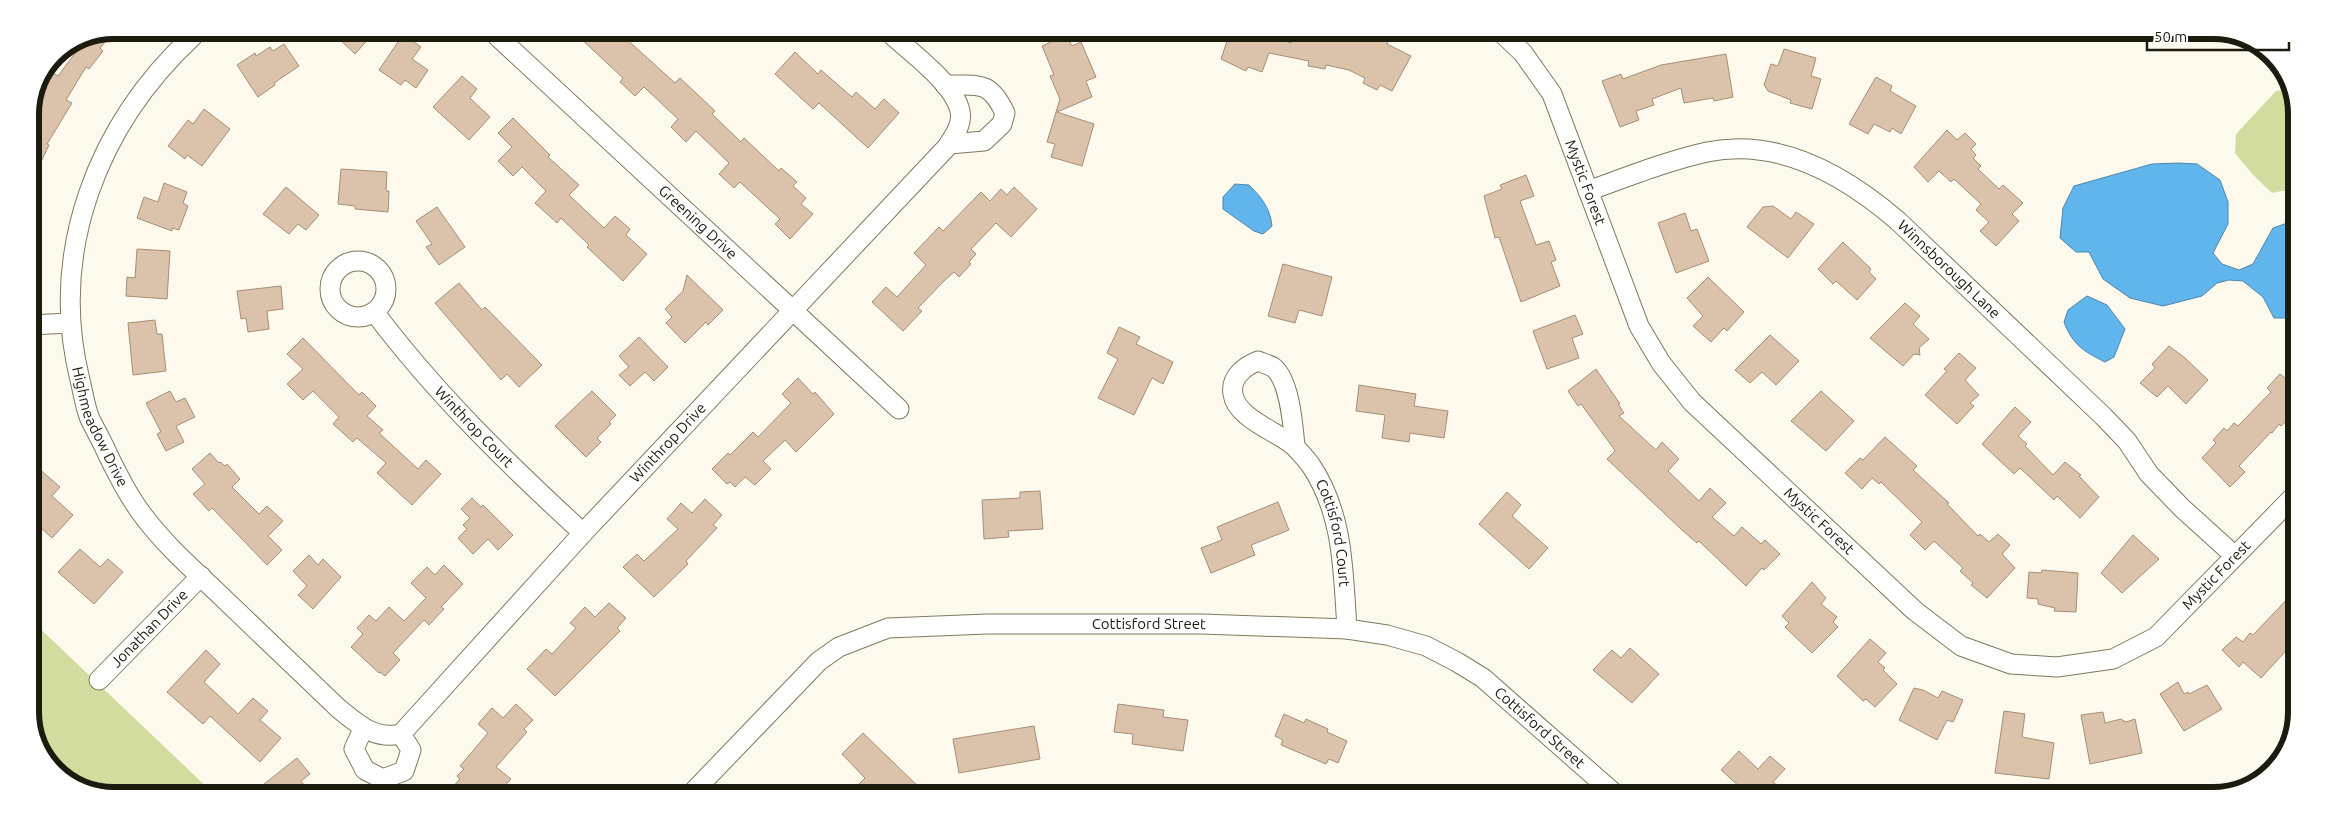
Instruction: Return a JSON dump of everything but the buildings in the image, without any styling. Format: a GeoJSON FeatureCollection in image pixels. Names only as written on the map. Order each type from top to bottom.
{"type":"FeatureCollection","features":[{"type":"Feature","properties":{"kind":"street","name":"Highmeadow Drive"},"geometry":{"type":"LineString","coordinates":[[190,39],[160,70],[134,104],[113,137],[92,179],[80,217],[73,257],[70,323],[75,358],[90,417],[126,491],[145,518],[201,576],[363,729],[394,736]]}},
{"type":"Feature","properties":{"kind":"street","name":"Greening Drive"},"geometry":{"type":"LineString","coordinates":[[500,39],[899,408]]}},
{"type":"Feature","properties":{"kind":"street"},"geometry":{"type":"LineString","coordinates":[[896,39],[945,85],[985,86],[997,96],[1006,113],[1002,124],[984,141],[949,144]]}},
{"type":"Feature","properties":{"kind":"street","name":"Mystic Forest"},"geometry":{"type":"LineString","coordinates":[[1508,39],[1523,53],[1552,94],[1639,326],[1661,363],[1692,402],[1915,611],[1961,646],[2011,664],[2057,667],[2113,659],[2156,637],[2288,502]]}},
{"type":"Feature","properties":{"kind":"street","name":"Winthrop Drive"},"geometry":{"type":"LineString","coordinates":[[394,736],[949,144],[958,129],[960,112],[955,98],[945,85]]}},
{"type":"Feature","properties":{"kind":"street","name":"Winnsborough Lane"},"geometry":{"type":"LineString","coordinates":[[1588,191],[1709,152],[1742,149],[1773,152],[1808,162],[1844,180],[1870,197],[1898,221],[2103,416],[2126,441],[2149,474],[2183,509],[2235,556]]}},
{"type":"Feature","properties":{"kind":"street","name":"Winthrop Court"},"geometry":{"type":"LineString","coordinates":[[375,313],[411,360],[445,398],[535,489],[584,533]]}},
{"type":"Feature","properties":{"kind":"street"},"geometry":{"type":"LineString","coordinates":[[39,325],[70,323]]}},
{"type":"Feature","properties":{"kind":"street","name":"Cottisford Court"},"geometry":{"type":"LineString","coordinates":[[1294,446],[1310,465],[1330,503],[1341,542],[1347,629]]}},
{"type":"Feature","properties":{"kind":"street","name":"Jonathan Drive"},"geometry":{"type":"LineString","coordinates":[[100,680],[201,576]]}},
{"type":"Feature","properties":{"kind":"street","name":"Cottisford Street"},"geometry":{"type":"LineString","coordinates":[[698,787],[819,661],[839,647],[888,628],[987,624],[1202,624],[1347,629],[1387,635],[1426,646],[1483,678],[1607,787]]}},
{"type":"Feature","properties":{"kind":"street"},"geometry":{"type":"LineString","coordinates":[[363,729],[354,749],[365,770],[383,779],[404,771],[411,750],[394,736]]}},
{"type":"Feature","properties":{"kind":"green space"},"geometry":{"type":"Polygon","coordinates":[[[2285,90],[2288,109],[2288,190],[2272,193],[2253,175],[2235,153],[2236,134],[2276,91],[2285,90]]]}},
{"type":"Feature","properties":{"kind":"green space"},"geometry":{"type":"Polygon","coordinates":[[[39,628],[207,787],[99,786],[80,780],[68,772],[54,758],[46,746],[40,727],[39,628]]]}},
{"type":"Feature","properties":{"kind":"water"},"geometry":{"type":"Polygon","coordinates":[[[2152,164],[2197,164],[2220,180],[2228,202],[2228,224],[2213,253],[2222,264],[2239,270],[2253,264],[2273,228],[2288,223],[2288,314],[2285,318],[2274,318],[2263,297],[2243,281],[2229,280],[2217,283],[2202,296],[2163,306],[2130,298],[2103,279],[2089,252],[2076,252],[2060,238],[2063,208],[2074,186],[2152,164]]]}},
{"type":"Feature","properties":{"kind":"water"},"geometry":{"type":"Polygon","coordinates":[[[1235,184],[1249,185],[1265,204],[1272,226],[1263,234],[1254,231],[1223,209],[1223,197],[1235,184]]]}},
{"type":"Feature","properties":{"kind":"water"},"geometry":{"type":"Polygon","coordinates":[[[2087,296],[2107,305],[2125,329],[2114,357],[2105,362],[2075,342],[2064,322],[2068,310],[2087,296]]]}}]}
